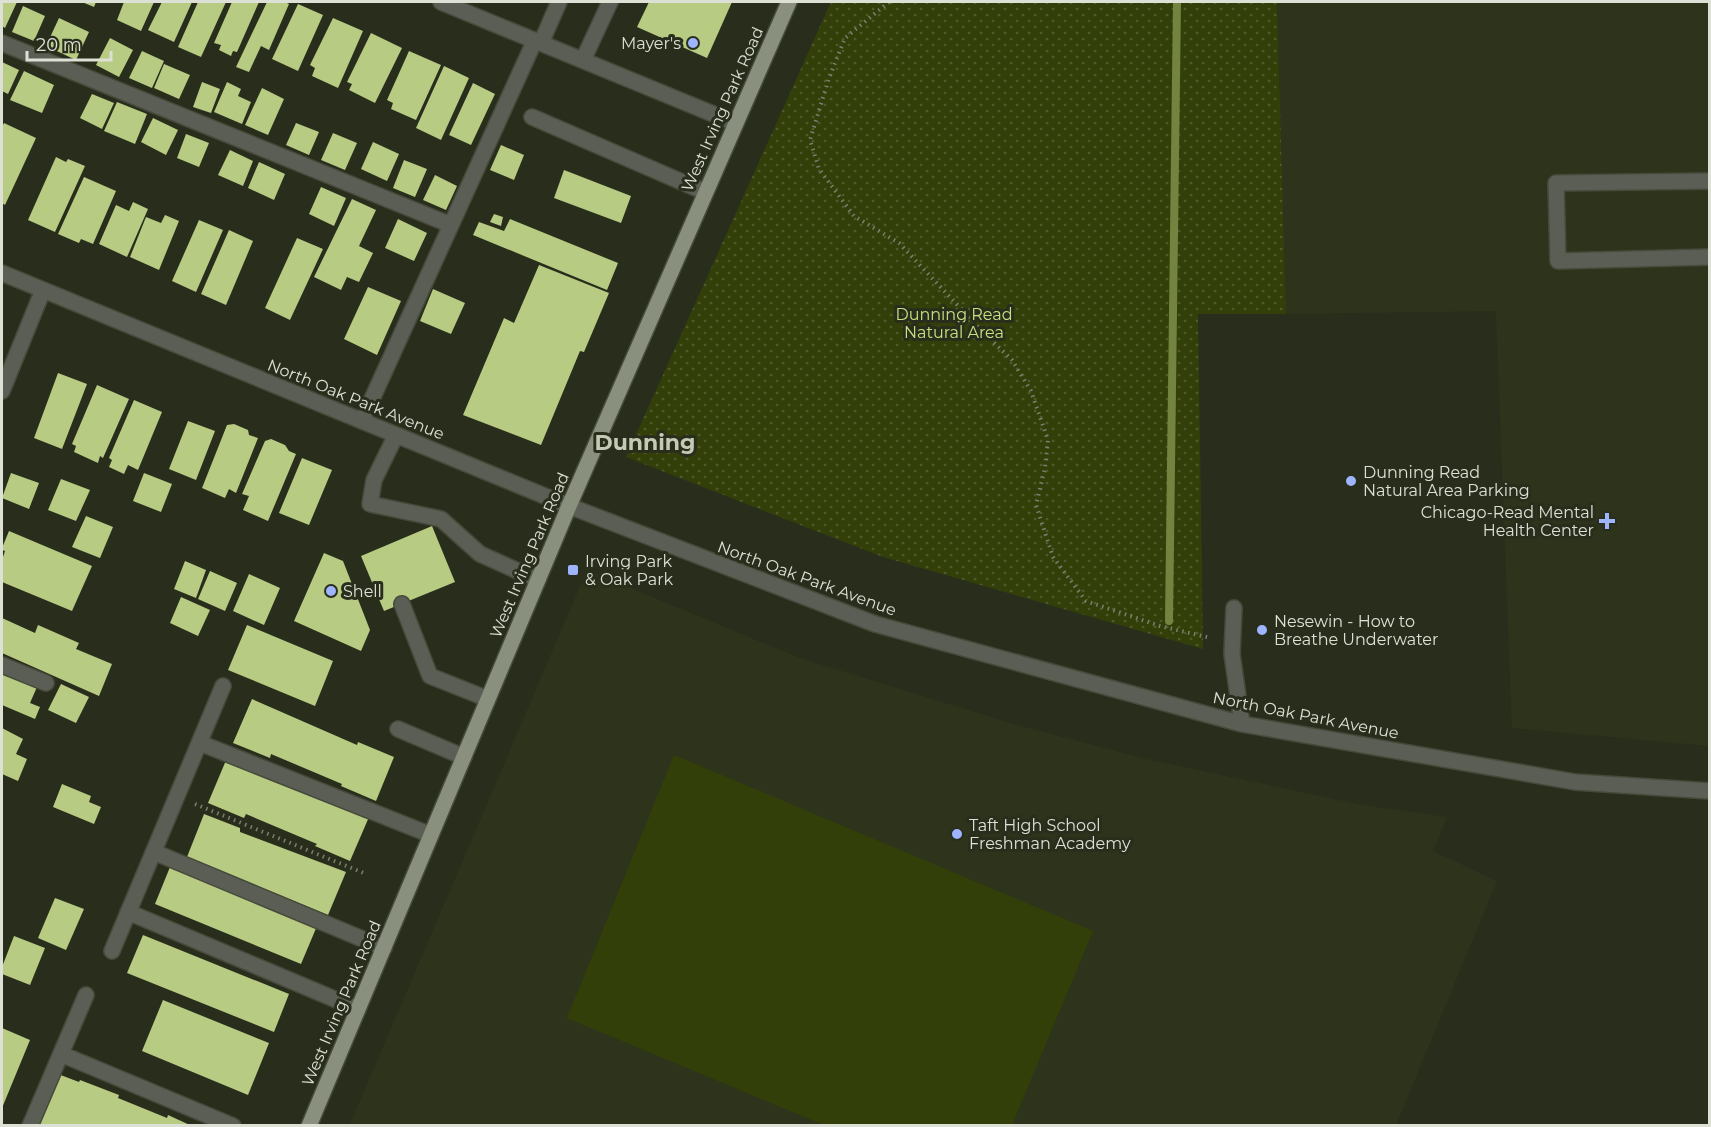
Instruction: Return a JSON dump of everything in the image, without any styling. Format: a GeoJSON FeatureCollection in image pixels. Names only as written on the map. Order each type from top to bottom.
{"type":"FeatureCollection","features":[{"type":"Feature","properties":{"kind":"main road","name":"West Irving Park Road"},"geometry":{"type":"LineString","coordinates":[[309,1125],[569,506],[789,2]]}},
{"type":"Feature","properties":{"kind":"street"},"geometry":{"type":"LineString","coordinates":[[441,2],[735,123]]}},
{"type":"Feature","properties":{"kind":"street"},"geometry":{"type":"LineString","coordinates":[[362,421],[451,225],[559,2]]}},
{"type":"Feature","properties":{"kind":"street"},"geometry":{"type":"LineString","coordinates":[[583,60],[610,2]]}},
{"type":"Feature","properties":{"kind":"street"},"geometry":{"type":"LineString","coordinates":[[2,43],[451,225]]}},
{"type":"Feature","properties":{"kind":"street"},"geometry":{"type":"LineString","coordinates":[[532,117],[705,192]]}},
{"type":"Feature","properties":{"kind":"street"},"geometry":{"type":"LineString","coordinates":[[1710,181],[1556,183],[1558,261],[1710,257]]}},
{"type":"Feature","properties":{"kind":"street","name":"North Oak Park Avenue"},"geometry":{"type":"LineString","coordinates":[[2,273],[569,506],[875,624],[1242,724],[1575,782],[1710,791]]}},
{"type":"Feature","properties":{"kind":"street"},"geometry":{"type":"LineString","coordinates":[[2,391],[43,290]]}},
{"type":"Feature","properties":{"kind":"street"},"geometry":{"type":"LineString","coordinates":[[396,435],[374,480],[370,504],[441,519],[480,554],[538,580]]}},
{"type":"Feature","properties":{"kind":"street"},"geometry":{"type":"LineString","coordinates":[[402,604],[430,676],[488,699]]}},
{"type":"Feature","properties":{"kind":"street"},"geometry":{"type":"LineString","coordinates":[[1234,608],[1233,643],[1242,724]]}},
{"type":"Feature","properties":{"kind":"street"},"geometry":{"type":"LineString","coordinates":[[2,665],[46,683]]}},
{"type":"Feature","properties":{"kind":"street"},"geometry":{"type":"LineString","coordinates":[[112,951],[223,686]]}},
{"type":"Feature","properties":{"kind":"street"},"geometry":{"type":"LineString","coordinates":[[398,729],[464,757]]}},
{"type":"Feature","properties":{"kind":"street"},"geometry":{"type":"LineString","coordinates":[[200,743],[431,835]]}},
{"type":"Feature","properties":{"kind":"street"},"geometry":{"type":"LineString","coordinates":[[154,852],[384,948]]}},
{"type":"Feature","properties":{"kind":"street"},"geometry":{"type":"LineString","coordinates":[[128,912],[358,1009]]}},
{"type":"Feature","properties":{"kind":"street"},"geometry":{"type":"LineString","coordinates":[[30,1125],[86,995]]}},
{"type":"Feature","properties":{"kind":"street"},"geometry":{"type":"LineString","coordinates":[[61,1054],[233,1125]]}},
{"type":"Feature","properties":{"kind":"path"},"geometry":{"type":"LineString","coordinates":[[889,2],[845,38],[829,78],[810,140],[819,169],[854,216],[899,243],[981,331],[1012,360],[1031,392],[1048,440],[1045,468],[1036,505],[1053,557],[1086,602],[1160,626],[1233,643]]}},
{"type":"Feature","properties":{"kind":"path"},"geometry":{"type":"LineString","coordinates":[[177,797],[366,874]]}},
{"type":"Feature","properties":{"kind":"shaded area","name":"Chicago-Read Mental Health Center"},"geometry":{"type":"Polygon","coordinates":[[[1277,2],[1709,2],[1709,746],[1512,728],[1496,311],[1286,314],[1277,2]]]}},
{"type":"Feature","properties":{"kind":"shaded area","name":"Taft High School Freshman Academy"},"geometry":{"type":"Polygon","coordinates":[[[587,570],[800,658],[1013,724],[1146,759],[1362,805],[1447,817],[1433,851],[1497,881],[1396,1125],[349,1126],[587,570]]]}},
{"type":"Feature","properties":{"kind":"green space","name":"Dunning Read Natural Area"},"geometry":{"type":"Polygon","coordinates":[[[831,2],[1277,2],[1286,314],[1198,314],[1203,649],[883,557],[626,457],[831,2]]]}},
{"type":"Feature","properties":{"kind":"green space"},"geometry":{"type":"Polygon","coordinates":[[[674,755],[1093,931],[1012,1125],[824,1125],[567,1018],[674,755]]]}},
{"type":"Feature","properties":{"kind":"building"},"geometry":{"type":"Polygon","coordinates":[[[2,2],[17,2],[5,28],[2,26],[2,2]]]}},
{"type":"Feature","properties":{"kind":"building"},"geometry":{"type":"Polygon","coordinates":[[[82,2],[96,2],[94,7],[82,2]]]}},
{"type":"Feature","properties":{"kind":"building"},"geometry":{"type":"Polygon","coordinates":[[[124,2],[154,2],[141,31],[117,20],[124,2]]]}},
{"type":"Feature","properties":{"kind":"building"},"geometry":{"type":"Polygon","coordinates":[[[162,2],[192,2],[174,42],[148,30],[162,2]]]}},
{"type":"Feature","properties":{"kind":"building"},"geometry":{"type":"Polygon","coordinates":[[[198,2],[226,2],[201,57],[178,47],[198,2]]]}},
{"type":"Feature","properties":{"kind":"building"},"geometry":{"type":"Polygon","coordinates":[[[232,2],[259,2],[237,52],[233,51],[231,56],[219,50],[221,45],[214,43],[232,2]]]}},
{"type":"Feature","properties":{"kind":"building"},"geometry":{"type":"Polygon","coordinates":[[[267,2],[289,4],[269,50],[261,46],[249,72],[236,67],[267,2]]]}},
{"type":"Feature","properties":{"kind":"building","name":"Mayer's"},"geometry":{"type":"Polygon","coordinates":[[[649,2],[732,2],[707,58],[637,27],[649,2]]]}},
{"type":"Feature","properties":{"kind":"building"},"geometry":{"type":"Polygon","coordinates":[[[298,4],[323,15],[298,71],[272,59],[298,4]]]}},
{"type":"Feature","properties":{"kind":"building"},"geometry":{"type":"Polygon","coordinates":[[[23,6],[45,16],[34,41],[12,32],[23,6]]]}},
{"type":"Feature","properties":{"kind":"building"},"geometry":{"type":"Polygon","coordinates":[[[59,18],[89,32],[76,60],[46,46],[59,18]]]}},
{"type":"Feature","properties":{"kind":"building"},"geometry":{"type":"Polygon","coordinates":[[[333,18],[363,31],[338,88],[312,76],[315,68],[310,65],[333,18]]]}},
{"type":"Feature","properties":{"kind":"building"},"geometry":{"type":"Polygon","coordinates":[[[371,33],[402,48],[375,103],[349,90],[352,84],[347,82],[371,33]]]}},
{"type":"Feature","properties":{"kind":"building"},"geometry":{"type":"Polygon","coordinates":[[[110,38],[133,50],[119,77],[96,65],[110,38]]]}},
{"type":"Feature","properties":{"kind":"building"},"geometry":{"type":"Polygon","coordinates":[[[142,51],[164,61],[152,88],[129,78],[142,51]]]}},
{"type":"Feature","properties":{"kind":"building"},"geometry":{"type":"Polygon","coordinates":[[[409,51],[441,65],[416,120],[391,109],[393,103],[387,100],[409,51]]]}},
{"type":"Feature","properties":{"kind":"building"},"geometry":{"type":"Polygon","coordinates":[[[2,62],[19,70],[8,94],[2,91],[2,62]]]}},
{"type":"Feature","properties":{"kind":"building"},"geometry":{"type":"Polygon","coordinates":[[[164,64],[190,75],[179,99],[154,88],[164,64]]]}},
{"type":"Feature","properties":{"kind":"building"},"geometry":{"type":"Polygon","coordinates":[[[444,66],[469,78],[441,140],[416,128],[444,66]]]}},
{"type":"Feature","properties":{"kind":"building"},"geometry":{"type":"Polygon","coordinates":[[[24,71],[54,85],[42,113],[10,100],[24,71]]]}},
{"type":"Feature","properties":{"kind":"building"},"geometry":{"type":"Polygon","coordinates":[[[202,82],[220,89],[211,113],[193,107],[202,82]]]}},
{"type":"Feature","properties":{"kind":"building"},"geometry":{"type":"Polygon","coordinates":[[[227,82],[241,89],[238,96],[251,102],[242,124],[214,112],[227,82]]]}},
{"type":"Feature","properties":{"kind":"building"},"geometry":{"type":"Polygon","coordinates":[[[473,83],[495,94],[471,145],[449,135],[473,83]]]}},
{"type":"Feature","properties":{"kind":"building"},"geometry":{"type":"Polygon","coordinates":[[[262,88],[284,99],[268,135],[245,125],[262,88]]]}},
{"type":"Feature","properties":{"kind":"building"},"geometry":{"type":"Polygon","coordinates":[[[92,94],[114,103],[102,129],[80,118],[92,94]]]}},
{"type":"Feature","properties":{"kind":"building"},"geometry":{"type":"Polygon","coordinates":[[[117,102],[147,114],[135,144],[104,131],[117,102]]]}},
{"type":"Feature","properties":{"kind":"building"},"geometry":{"type":"Polygon","coordinates":[[[153,118],[178,130],[166,155],[141,142],[153,118]]]}},
{"type":"Feature","properties":{"kind":"building"},"geometry":{"type":"Polygon","coordinates":[[[4,123],[36,138],[5,205],[2,203],[2,127],[4,123]]]}},
{"type":"Feature","properties":{"kind":"building"},"geometry":{"type":"Polygon","coordinates":[[[296,123],[319,132],[309,155],[286,145],[296,123]]]}},
{"type":"Feature","properties":{"kind":"building"},"geometry":{"type":"Polygon","coordinates":[[[333,133],[357,143],[345,170],[321,160],[333,133]]]}},
{"type":"Feature","properties":{"kind":"building"},"geometry":{"type":"Polygon","coordinates":[[[186,134],[209,143],[199,167],[177,158],[186,134]]]}},
{"type":"Feature","properties":{"kind":"building"},"geometry":{"type":"Polygon","coordinates":[[[373,142],[399,154],[387,181],[361,169],[373,142]]]}},
{"type":"Feature","properties":{"kind":"building"},"geometry":{"type":"Polygon","coordinates":[[[501,145],[524,155],[514,180],[490,170],[501,145]]]}},
{"type":"Feature","properties":{"kind":"building"},"geometry":{"type":"Polygon","coordinates":[[[230,150],[253,161],[243,186],[218,175],[230,150]]]}},
{"type":"Feature","properties":{"kind":"building"},"geometry":{"type":"Polygon","coordinates":[[[56,157],[66,162],[68,159],[85,166],[55,232],[28,220],[56,157]]]}},
{"type":"Feature","properties":{"kind":"building"},"geometry":{"type":"Polygon","coordinates":[[[404,160],[427,169],[415,197],[393,188],[404,160]]]}},
{"type":"Feature","properties":{"kind":"building"},"geometry":{"type":"Polygon","coordinates":[[[259,162],[285,174],[274,200],[248,188],[259,162]]]}},
{"type":"Feature","properties":{"kind":"building"},"geometry":{"type":"Polygon","coordinates":[[[564,170],[631,196],[621,223],[554,198],[564,170]]]}},
{"type":"Feature","properties":{"kind":"building"},"geometry":{"type":"Polygon","coordinates":[[[435,175],[457,186],[446,210],[423,200],[435,175]]]}},
{"type":"Feature","properties":{"kind":"building"},"geometry":{"type":"Polygon","coordinates":[[[84,177],[116,191],[93,244],[81,239],[79,243],[58,234],[84,177]]]}},
{"type":"Feature","properties":{"kind":"building"},"geometry":{"type":"Polygon","coordinates":[[[321,187],[346,198],[334,226],[309,214],[321,187]]]}},
{"type":"Feature","properties":{"kind":"building"},"geometry":{"type":"Polygon","coordinates":[[[352,199],[376,210],[359,246],[373,253],[359,282],[347,277],[341,290],[314,277],[352,199]]]}},
{"type":"Feature","properties":{"kind":"building"},"geometry":{"type":"Polygon","coordinates":[[[133,202],[148,209],[127,257],[99,244],[116,205],[129,211],[133,202]]]}},
{"type":"Feature","properties":{"kind":"building"},"geometry":{"type":"Polygon","coordinates":[[[494,214],[503,217],[501,226],[490,222],[494,214]]]}},
{"type":"Feature","properties":{"kind":"building"},"geometry":{"type":"Polygon","coordinates":[[[165,215],[179,221],[159,270],[130,257],[146,217],[161,223],[165,215]]]}},
{"type":"Feature","properties":{"kind":"building"},"geometry":{"type":"Polygon","coordinates":[[[398,219],[427,233],[414,261],[385,248],[398,219]]]}},
{"type":"Feature","properties":{"kind":"building"},"geometry":{"type":"Polygon","coordinates":[[[510,219],[618,263],[607,290],[473,235],[479,222],[504,231],[510,219]]]}},
{"type":"Feature","properties":{"kind":"building"},"geometry":{"type":"Polygon","coordinates":[[[199,220],[223,230],[196,292],[172,281],[199,220]]]}},
{"type":"Feature","properties":{"kind":"building"},"geometry":{"type":"Polygon","coordinates":[[[229,230],[253,241],[226,305],[201,294],[229,230]]]}},
{"type":"Feature","properties":{"kind":"building"},"geometry":{"type":"Polygon","coordinates":[[[297,238],[323,249],[290,320],[265,308],[297,238]]]}},
{"type":"Feature","properties":{"kind":"building"},"geometry":{"type":"Polygon","coordinates":[[[539,265],[609,293],[584,352],[580,351],[541,445],[463,415],[504,318],[514,323],[539,265]]]}},
{"type":"Feature","properties":{"kind":"building"},"geometry":{"type":"Polygon","coordinates":[[[368,287],[401,301],[377,355],[344,339],[368,287]]]}},
{"type":"Feature","properties":{"kind":"building"},"geometry":{"type":"Polygon","coordinates":[[[433,289],[465,303],[451,334],[420,321],[433,289]]]}},
{"type":"Feature","properties":{"kind":"building"},"geometry":{"type":"Polygon","coordinates":[[[58,373],[87,384],[62,449],[34,438],[58,373]]]}},
{"type":"Feature","properties":{"kind":"building"},"geometry":{"type":"Polygon","coordinates":[[[97,385],[129,399],[103,458],[100,456],[98,463],[74,452],[76,446],[72,444],[97,385]]]}},
{"type":"Feature","properties":{"kind":"building"},"geometry":{"type":"Polygon","coordinates":[[[134,400],[162,412],[138,470],[128,465],[124,474],[109,467],[112,460],[109,458],[134,400]]]}},
{"type":"Feature","properties":{"kind":"building"},"geometry":{"type":"Polygon","coordinates":[[[188,421],[215,431],[196,480],[169,469],[188,421]]]}},
{"type":"Feature","properties":{"kind":"building"},"geometry":{"type":"Polygon","coordinates":[[[234,424],[248,430],[249,435],[258,438],[236,493],[229,489],[225,498],[202,488],[227,425],[234,424]]]}},
{"type":"Feature","properties":{"kind":"building"},"geometry":{"type":"Polygon","coordinates":[[[271,439],[285,445],[289,451],[296,454],[268,521],[243,510],[249,496],[242,494],[265,441],[271,439]]]}},
{"type":"Feature","properties":{"kind":"building"},"geometry":{"type":"Polygon","coordinates":[[[302,458],[332,470],[309,525],[279,513],[302,458]]]}},
{"type":"Feature","properties":{"kind":"building"},"geometry":{"type":"Polygon","coordinates":[[[11,473],[39,483],[29,509],[2,498],[11,473]]]}},
{"type":"Feature","properties":{"kind":"building"},"geometry":{"type":"Polygon","coordinates":[[[144,473],[172,484],[161,512],[133,501],[144,473]]]}},
{"type":"Feature","properties":{"kind":"building"},"geometry":{"type":"Polygon","coordinates":[[[61,479],[90,490],[76,521],[48,510],[61,479]]]}},
{"type":"Feature","properties":{"kind":"building"},"geometry":{"type":"Polygon","coordinates":[[[86,516],[113,527],[100,558],[72,547],[86,516]]]}},
{"type":"Feature","properties":{"kind":"building","name":"Shell"},"geometry":{"type":"Polygon","coordinates":[[[432,526],[455,582],[384,611],[361,556],[432,526]]]}},
{"type":"Feature","properties":{"kind":"building"},"geometry":{"type":"Polygon","coordinates":[[[9,531],[92,566],[72,611],[2,582],[2,560],[5,551],[2,548],[9,531]]]}},
{"type":"Feature","properties":{"kind":"building","name":"Shell"},"geometry":{"type":"Polygon","coordinates":[[[324,553],[343,561],[370,630],[361,651],[294,621],[324,553]]]}},
{"type":"Feature","properties":{"kind":"building"},"geometry":{"type":"Polygon","coordinates":[[[185,561],[206,570],[196,598],[174,589],[185,561]]]}},
{"type":"Feature","properties":{"kind":"building"},"geometry":{"type":"Polygon","coordinates":[[[210,571],[237,583],[225,611],[198,599],[210,571]]]}},
{"type":"Feature","properties":{"kind":"building"},"geometry":{"type":"Polygon","coordinates":[[[249,574],[280,588],[264,625],[233,611],[249,574]]]}},
{"type":"Feature","properties":{"kind":"building"},"geometry":{"type":"Polygon","coordinates":[[[181,597],[210,610],[198,636],[170,623],[181,597]]]}},
{"type":"Feature","properties":{"kind":"building"},"geometry":{"type":"Polygon","coordinates":[[[2,618],[35,633],[38,625],[79,643],[76,649],[112,664],[99,696],[2,653],[2,618]]]}},
{"type":"Feature","properties":{"kind":"building"},"geometry":{"type":"Polygon","coordinates":[[[247,625],[333,661],[315,706],[228,670],[247,625]]]}},
{"type":"Feature","properties":{"kind":"building"},"geometry":{"type":"Polygon","coordinates":[[[2,673],[37,687],[30,703],[40,707],[35,719],[2,705],[2,673]]]}},
{"type":"Feature","properties":{"kind":"building"},"geometry":{"type":"Polygon","coordinates":[[[61,684],[89,697],[76,723],[48,710],[61,684]]]}},
{"type":"Feature","properties":{"kind":"building"},"geometry":{"type":"Polygon","coordinates":[[[252,699],[357,745],[358,742],[394,757],[376,801],[271,754],[270,758],[233,743],[252,699]]]}},
{"type":"Feature","properties":{"kind":"building"},"geometry":{"type":"Polygon","coordinates":[[[2,728],[23,739],[16,754],[27,759],[18,781],[2,774],[2,728]]]}},
{"type":"Feature","properties":{"kind":"building"},"geometry":{"type":"Polygon","coordinates":[[[227,758],[332,804],[333,801],[369,817],[350,861],[315,846],[317,844],[246,814],[244,818],[208,803],[227,758]]]}},
{"type":"Feature","properties":{"kind":"building"},"geometry":{"type":"Polygon","coordinates":[[[62,784],[91,796],[89,802],[101,807],[94,824],[53,807],[62,784]]]}},
{"type":"Feature","properties":{"kind":"building"},"geometry":{"type":"Polygon","coordinates":[[[204,814],[240,828],[240,832],[346,872],[328,915],[187,857],[204,814]]]}},
{"type":"Feature","properties":{"kind":"building"},"geometry":{"type":"Polygon","coordinates":[[[170,867],[317,926],[301,964],[155,904],[170,867]]]}},
{"type":"Feature","properties":{"kind":"building"},"geometry":{"type":"Polygon","coordinates":[[[55,898],[84,909],[66,950],[38,938],[55,898]]]}},
{"type":"Feature","properties":{"kind":"building"},"geometry":{"type":"Polygon","coordinates":[[[143,935],[289,994],[274,1032],[127,973],[143,935]]]}},
{"type":"Feature","properties":{"kind":"building"},"geometry":{"type":"Polygon","coordinates":[[[14,936],[45,948],[30,985],[2,974],[2,967],[14,936]]]}},
{"type":"Feature","properties":{"kind":"building"},"geometry":{"type":"Polygon","coordinates":[[[163,1000],[269,1043],[248,1095],[142,1051],[163,1000]]]}},
{"type":"Feature","properties":{"kind":"building"},"geometry":{"type":"Polygon","coordinates":[[[2,1028],[30,1040],[2,1108],[2,1028]]]}},
{"type":"Feature","properties":{"kind":"building"},"geometry":{"type":"Polygon","coordinates":[[[58,1074],[119,1095],[118,1098],[192,1126],[37,1126],[58,1074]]]}},
{"type":"Feature","properties":{"kind":"waterway"},"geometry":{"type":"LineString","coordinates":[[1169,621],[1177,2]]}},
{"type":"Feature","properties":{"kind":"place","name":"Mayer's"},"geometry":{"type":"Point","coordinates":[693,43]}},
{"type":"Feature","properties":{"kind":"place","name":"Dunning Read Natural Area Parking"},"geometry":{"type":"Point","coordinates":[1351,481]}},
{"type":"Feature","properties":{"kind":"place","name":"Chicago-Read Mental Health Center"},"geometry":{"type":"Point","coordinates":[1607,521]}},
{"type":"Feature","properties":{"kind":"place","name":"Irving Park & Oak Park"},"geometry":{"type":"Point","coordinates":[573,570]}},
{"type":"Feature","properties":{"kind":"place","name":"Shell"},"geometry":{"type":"Point","coordinates":[331,591]}},
{"type":"Feature","properties":{"kind":"place","name":"Nesewin - How to Breathe Underwater"},"geometry":{"type":"Point","coordinates":[1262,630]}},
{"type":"Feature","properties":{"kind":"place","name":"Taft High School Freshman Academy"},"geometry":{"type":"Point","coordinates":[957,834]}},
{"type":"Feature","properties":{"kind":"district","name":"Dunning"},"geometry":{"type":"Point","coordinates":[645,442]}}]}
